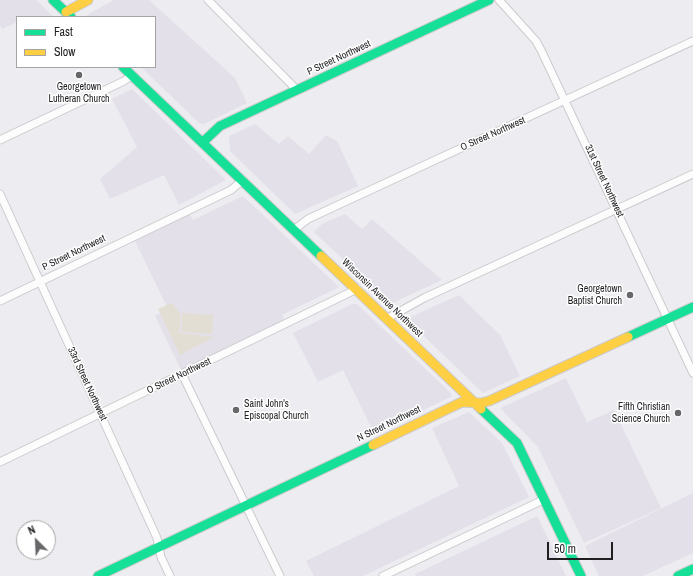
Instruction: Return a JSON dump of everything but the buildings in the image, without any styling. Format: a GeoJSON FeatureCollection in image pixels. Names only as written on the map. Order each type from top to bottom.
{"type":"FeatureCollection","features":[{"type":"Feature","properties":{"kind":"main road"},"geometry":{"type":"LineString","coordinates":[[53,0],[69,14],[88,0]]}},
{"type":"Feature","properties":{"kind":"main road","name":"P Street Northwest"},"geometry":{"type":"LineString","coordinates":[[203,142],[220,126],[489,0]]}},
{"type":"Feature","properties":{"kind":"main road","name":"Wisconsin Avenue Northwest"},"geometry":{"type":"LineString","coordinates":[[125,68],[477,403],[517,443],[581,576]]}},
{"type":"Feature","properties":{"kind":"main road","name":"N Street Northwest"},"geometry":{"type":"LineString","coordinates":[[98,576],[462,402],[477,403],[489,401],[693,307]]}},
{"type":"Feature","properties":{"kind":"main road"},"geometry":{"type":"LineString","coordinates":[[678,576],[693,569]]}},
{"type":"Feature","properties":{"kind":"street"},"geometry":{"type":"LineString","coordinates":[[208,0],[297,90]]}},
{"type":"Feature","properties":{"kind":"street","name":"31st Street Northwest"},"geometry":{"type":"LineString","coordinates":[[499,0],[536,41],[566,100],[693,373]]}},
{"type":"Feature","properties":{"kind":"street","name":"O Street Northwest"},"geometry":{"type":"LineString","coordinates":[[295,229],[308,219],[693,41]]}},
{"type":"Feature","properties":{"kind":"street"},"geometry":{"type":"LineString","coordinates":[[0,140],[124,81],[132,75]]}},
{"type":"Feature","properties":{"kind":"street"},"geometry":{"type":"LineString","coordinates":[[388,318],[424,298],[693,174]]}},
{"type":"Feature","properties":{"kind":"street","name":"P Street Northwest"},"geometry":{"type":"LineString","coordinates":[[0,301],[224,193],[243,180]]}},
{"type":"Feature","properties":{"kind":"street","name":"33rd Street Northwest"},"geometry":{"type":"LineString","coordinates":[[0,194],[156,538],[170,576]]}},
{"type":"Feature","properties":{"kind":"street","name":"O Street Northwest"},"geometry":{"type":"LineString","coordinates":[[0,462],[357,289]]}},
{"type":"Feature","properties":{"kind":"street"},"geometry":{"type":"LineString","coordinates":[[182,374],[280,576]]}},
{"type":"Feature","properties":{"kind":"street"},"geometry":{"type":"LineString","coordinates":[[383,576],[545,499]]}},
{"type":"Feature","properties":{"kind":"shaded area"},"geometry":{"type":"Polygon","coordinates":[[[0,0],[36,0],[53,16],[16,16],[16,22],[2,29],[0,25],[0,0]]]}},
{"type":"Feature","properties":{"kind":"shaded area"},"geometry":{"type":"Polygon","coordinates":[[[114,0],[149,0],[235,78],[247,103],[204,124],[199,123],[142,68],[156,68],[156,16],[87,15],[114,0]]]}},
{"type":"Feature","properties":{"kind":"shaded area"},"geometry":{"type":"Polygon","coordinates":[[[132,89],[226,180],[179,205],[164,175],[110,199],[100,179],[137,147],[112,99],[132,89]]]}},
{"type":"Feature","properties":{"kind":"shaded area"},"geometry":{"type":"Polygon","coordinates":[[[255,124],[279,144],[288,136],[309,154],[326,135],[337,141],[358,186],[295,214],[230,151],[229,136],[255,124]]]}},
{"type":"Feature","properties":{"kind":"shaded area"},"geometry":{"type":"Polygon","coordinates":[[[243,196],[339,287],[282,315],[286,324],[183,374],[155,316],[168,309],[133,237],[188,210],[193,220],[243,196]]]}},
{"type":"Feature","properties":{"kind":"shaded area"},"geometry":{"type":"Polygon","coordinates":[[[345,214],[362,229],[372,219],[442,280],[390,304],[314,232],[322,224],[345,214]]]}},
{"type":"Feature","properties":{"kind":"shaded area"},"geometry":{"type":"Polygon","coordinates":[[[459,295],[500,335],[520,376],[483,393],[406,319],[459,295]]]}},
{"type":"Feature","properties":{"kind":"shaded area"},"geometry":{"type":"Polygon","coordinates":[[[172,303],[181,314],[179,333],[214,337],[180,355],[158,309],[172,303]]]}},
{"type":"Feature","properties":{"kind":"shaded area"},"geometry":{"type":"Polygon","coordinates":[[[352,304],[357,304],[451,393],[451,397],[374,433],[343,370],[318,382],[293,333],[352,304]]]}},
{"type":"Feature","properties":{"kind":"shaded area"},"geometry":{"type":"Polygon","coordinates":[[[182,313],[213,315],[212,334],[181,332],[182,313]]]}},
{"type":"Feature","properties":{"kind":"shaded area"},"geometry":{"type":"Polygon","coordinates":[[[566,378],[587,422],[614,410],[661,508],[584,543],[538,447],[500,408],[566,378]]]}},
{"type":"Feature","properties":{"kind":"shaded area"},"geometry":{"type":"Polygon","coordinates":[[[469,412],[502,443],[529,497],[363,576],[314,576],[306,561],[459,486],[432,428],[469,412]]]}},
{"type":"Feature","properties":{"kind":"shaded area"},"geometry":{"type":"Polygon","coordinates":[[[693,493],[693,553],[643,576],[599,576],[585,546],[693,493]]]}},
{"type":"Feature","properties":{"kind":"shaded area"},"geometry":{"type":"Polygon","coordinates":[[[537,516],[566,576],[416,576],[415,574],[537,516]]]}},
{"type":"Feature","properties":{"kind":"traffic: fast"},"geometry":{"type":"LineString","coordinates":[[53,0],[70,16]]}},
{"type":"Feature","properties":{"kind":"traffic: fast"},"geometry":{"type":"LineString","coordinates":[[203,142],[220,126],[489,0]]}},
{"type":"Feature","properties":{"kind":"traffic: fast"},"geometry":{"type":"LineString","coordinates":[[124,68],[321,256]]}},
{"type":"Feature","properties":{"kind":"traffic: fast"},"geometry":{"type":"LineString","coordinates":[[628,337],[693,307]]}},
{"type":"Feature","properties":{"kind":"traffic: fast"},"geometry":{"type":"LineString","coordinates":[[481,409],[517,443],[581,576]]}},
{"type":"Feature","properties":{"kind":"traffic: fast"},"geometry":{"type":"LineString","coordinates":[[98,576],[373,445]]}},
{"type":"Feature","properties":{"kind":"traffic: fast"},"geometry":{"type":"LineString","coordinates":[[678,576],[693,569]]}},
{"type":"Feature","properties":{"kind":"traffic: slow"},"geometry":{"type":"LineString","coordinates":[[66,12],[88,0]]}},
{"type":"Feature","properties":{"kind":"traffic: slow"},"geometry":{"type":"LineString","coordinates":[[321,256],[481,409]]}},
{"type":"Feature","properties":{"kind":"traffic: slow"},"geometry":{"type":"LineString","coordinates":[[373,445],[462,402],[481,403],[489,401],[628,337]]}},
{"type":"Feature","properties":{"kind":"place","name":"Georgetown Lutheran Church"},"geometry":{"type":"Point","coordinates":[79,75]}},
{"type":"Feature","properties":{"kind":"place","name":"Georgetown Baptist Church"},"geometry":{"type":"Point","coordinates":[630,295]}},
{"type":"Feature","properties":{"kind":"place","name":"Saint John's Episcopal Church"},"geometry":{"type":"Point","coordinates":[236,410]}},
{"type":"Feature","properties":{"kind":"place","name":"Fifth Christian Science Church"},"geometry":{"type":"Point","coordinates":[678,413]}}]}
